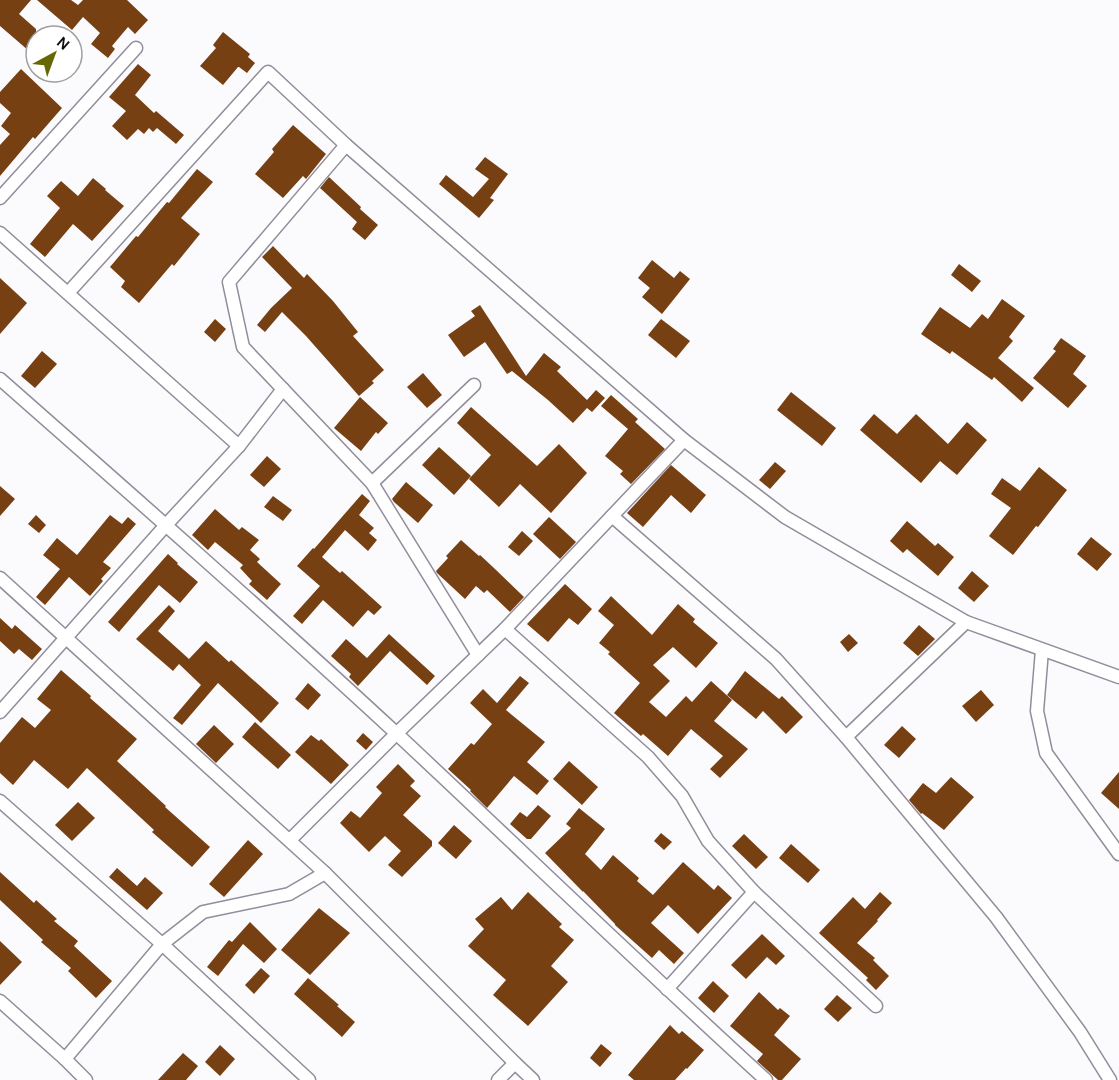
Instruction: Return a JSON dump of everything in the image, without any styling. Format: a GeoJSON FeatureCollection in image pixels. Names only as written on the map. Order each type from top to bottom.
{"type":"FeatureCollection","features":[{"type":"Feature","properties":{"kind":"street"},"geometry":{"type":"LineString","coordinates":[[0,198],[136,48]]}},
{"type":"Feature","properties":{"kind":"street"},"geometry":{"type":"LineString","coordinates":[[68,293],[268,72],[346,145],[684,440],[785,517],[966,622],[1119,677]]}},
{"type":"Feature","properties":{"kind":"street"},"geometry":{"type":"LineString","coordinates":[[346,145],[229,282],[243,347],[372,483],[478,655]]}},
{"type":"Feature","properties":{"kind":"street"},"geometry":{"type":"LineString","coordinates":[[2,239],[68,293],[239,446]]}},
{"type":"Feature","properties":{"kind":"street"},"geometry":{"type":"LineString","coordinates":[[0,379],[166,525],[396,734],[766,1080]]}},
{"type":"Feature","properties":{"kind":"street"},"geometry":{"type":"LineString","coordinates":[[372,483],[474,385]]}},
{"type":"Feature","properties":{"kind":"street"},"geometry":{"type":"LineString","coordinates":[[0,712],[239,446],[283,389]]}},
{"type":"Feature","properties":{"kind":"street"},"geometry":{"type":"LineString","coordinates":[[290,840],[505,629],[684,440]]}},
{"type":"Feature","properties":{"kind":"street"},"geometry":{"type":"LineString","coordinates":[[612,516],[776,659],[846,737],[996,917],[1080,1032],[1110,1080]]}},
{"type":"Feature","properties":{"kind":"street"},"geometry":{"type":"LineString","coordinates":[[0,578],[290,840],[533,1080]]}},
{"type":"Feature","properties":{"kind":"street"},"geometry":{"type":"LineString","coordinates":[[846,737],[966,622]]}},
{"type":"Feature","properties":{"kind":"street"},"geometry":{"type":"LineString","coordinates":[[505,629],[648,757],[682,796],[708,842],[754,891],[876,1006]]}},
{"type":"Feature","properties":{"kind":"street"},"geometry":{"type":"LineString","coordinates":[[1042,650],[1037,711],[1047,753],[1119,854]]}},
{"type":"Feature","properties":{"kind":"street"},"geometry":{"type":"LineString","coordinates":[[0,801],[162,944],[309,1080]]}},
{"type":"Feature","properties":{"kind":"street"},"geometry":{"type":"LineString","coordinates":[[65,1059],[162,944],[203,912],[289,894],[325,873]]}},
{"type":"Feature","properties":{"kind":"street"},"geometry":{"type":"LineString","coordinates":[[667,989],[754,891]]}},
{"type":"Feature","properties":{"kind":"street"},"geometry":{"type":"LineString","coordinates":[[0,1001],[65,1059],[80,1078]]}},
{"type":"Feature","properties":{"kind":"street"},"geometry":{"type":"LineString","coordinates":[[498,1080],[515,1063]]}},
{"type":"Feature","properties":{"kind":"building"},"geometry":{"type":"Polygon","coordinates":[[[0,0],[31,0],[19,14],[30,24],[24,24],[24,47],[0,26],[0,0]]]}},
{"type":"Feature","properties":{"kind":"building"},"geometry":{"type":"Polygon","coordinates":[[[37,0],[71,0],[78,5],[83,0],[127,0],[148,20],[135,34],[128,27],[112,46],[115,49],[108,58],[91,44],[100,33],[83,17],[77,24],[65,24],[37,0]]]}},
{"type":"Feature","properties":{"kind":"building"},"geometry":{"type":"Polygon","coordinates":[[[223,32],[250,54],[248,57],[255,63],[247,73],[238,67],[223,85],[200,66],[216,48],[213,45],[223,32]]]}},
{"type":"Feature","properties":{"kind":"building"},"geometry":{"type":"Polygon","coordinates":[[[138,64],[151,75],[135,95],[154,113],[156,111],[184,135],[176,144],[157,128],[153,132],[149,128],[144,134],[138,129],[127,140],[112,126],[126,111],[109,97],[138,64]]]}},
{"type":"Feature","properties":{"kind":"building"},"geometry":{"type":"Polygon","coordinates":[[[21,69],[24,72],[24,84],[37,84],[62,108],[35,139],[33,137],[0,176],[0,145],[10,134],[1,126],[11,113],[0,103],[0,92],[21,69]]]}},
{"type":"Feature","properties":{"kind":"building"},"geometry":{"type":"Polygon","coordinates":[[[293,125],[326,154],[306,179],[303,176],[283,198],[255,174],[274,152],[272,149],[293,125]]]}},
{"type":"Feature","properties":{"kind":"building"},"geometry":{"type":"Polygon","coordinates":[[[485,157],[508,174],[490,198],[494,200],[479,218],[439,184],[446,175],[473,197],[489,179],[475,169],[485,157]]]}},
{"type":"Feature","properties":{"kind":"building"},"geometry":{"type":"Polygon","coordinates":[[[197,169],[213,182],[181,218],[200,234],[139,303],[121,287],[125,281],[110,267],[197,169]]]}},
{"type":"Feature","properties":{"kind":"building"},"geometry":{"type":"Polygon","coordinates":[[[329,177],[378,225],[365,240],[352,229],[357,222],[320,188],[329,177]]]}},
{"type":"Feature","properties":{"kind":"building"},"geometry":{"type":"Polygon","coordinates":[[[93,178],[124,206],[92,241],[73,224],[45,257],[30,244],[60,208],[47,196],[61,181],[78,196],[93,178]]]}},
{"type":"Feature","properties":{"kind":"building"},"geometry":{"type":"Polygon","coordinates":[[[273,246],[304,278],[307,274],[333,301],[358,332],[353,336],[384,370],[372,381],[374,383],[359,396],[282,312],[265,332],[257,325],[292,288],[262,257],[273,246]]]}},
{"type":"Feature","properties":{"kind":"building"},"geometry":{"type":"Polygon","coordinates":[[[652,260],[674,278],[680,271],[690,279],[662,314],[642,297],[650,288],[638,278],[652,260]]]}},
{"type":"Feature","properties":{"kind":"building"},"geometry":{"type":"Polygon","coordinates":[[[959,264],[981,281],[972,292],[951,275],[959,264]]]}},
{"type":"Feature","properties":{"kind":"building"},"geometry":{"type":"Polygon","coordinates":[[[0,278],[27,303],[0,334],[0,278]]]}},
{"type":"Feature","properties":{"kind":"building"},"geometry":{"type":"Polygon","coordinates":[[[1002,299],[1025,316],[1009,337],[1013,341],[998,358],[1034,388],[1022,402],[994,377],[992,380],[952,351],[950,354],[921,334],[940,307],[970,328],[982,314],[988,319],[1002,299]]]}},
{"type":"Feature","properties":{"kind":"building"},"geometry":{"type":"Polygon","coordinates":[[[480,305],[526,376],[544,353],[561,367],[557,371],[587,400],[596,390],[605,398],[592,412],[587,408],[573,423],[512,371],[507,374],[485,342],[464,357],[448,335],[475,316],[471,311],[480,305]]]}},
{"type":"Feature","properties":{"kind":"building"},"geometry":{"type":"Polygon","coordinates":[[[215,319],[226,329],[215,342],[204,332],[215,319]]]}},
{"type":"Feature","properties":{"kind":"building"},"geometry":{"type":"Polygon","coordinates":[[[661,319],[690,341],[676,358],[648,335],[661,319]]]}},
{"type":"Feature","properties":{"kind":"building"},"geometry":{"type":"Polygon","coordinates":[[[1061,338],[1086,356],[1073,374],[1087,386],[1068,408],[1033,378],[1056,351],[1053,349],[1061,338]]]}},
{"type":"Feature","properties":{"kind":"building"},"geometry":{"type":"Polygon","coordinates":[[[42,351],[57,364],[35,388],[21,376],[42,351]]]}},
{"type":"Feature","properties":{"kind":"building"},"geometry":{"type":"Polygon","coordinates":[[[423,373],[442,395],[427,408],[407,387],[423,373]]]}},
{"type":"Feature","properties":{"kind":"building"},"geometry":{"type":"Polygon","coordinates":[[[791,392],[836,428],[822,446],[777,410],[791,392]]]}},
{"type":"Feature","properties":{"kind":"building"},"geometry":{"type":"Polygon","coordinates":[[[611,395],[638,419],[635,422],[665,449],[631,484],[620,474],[623,471],[605,456],[628,429],[601,406],[611,395]]]}},
{"type":"Feature","properties":{"kind":"building"},"geometry":{"type":"Polygon","coordinates":[[[360,397],[388,423],[378,434],[376,432],[361,451],[334,428],[360,397]]]}},
{"type":"Feature","properties":{"kind":"building"},"geometry":{"type":"Polygon","coordinates":[[[471,407],[537,466],[559,444],[587,473],[551,513],[520,484],[499,507],[469,479],[491,455],[457,423],[471,407]]]}},
{"type":"Feature","properties":{"kind":"building"},"geometry":{"type":"Polygon","coordinates":[[[874,414],[897,434],[916,414],[948,444],[967,422],[987,440],[957,475],[940,461],[921,483],[860,430],[874,414]]]}},
{"type":"Feature","properties":{"kind":"building"},"geometry":{"type":"Polygon","coordinates":[[[439,447],[471,476],[454,495],[422,465],[439,447]]]}},
{"type":"Feature","properties":{"kind":"building"},"geometry":{"type":"Polygon","coordinates":[[[267,456],[281,469],[264,487],[250,475],[267,456]]]}},
{"type":"Feature","properties":{"kind":"building"},"geometry":{"type":"Polygon","coordinates":[[[775,462],[786,471],[770,489],[759,480],[775,462]]]}},
{"type":"Feature","properties":{"kind":"building"},"geometry":{"type":"Polygon","coordinates":[[[671,465],[706,495],[691,513],[671,495],[643,527],[627,513],[671,465]]]}},
{"type":"Feature","properties":{"kind":"building"},"geometry":{"type":"Polygon","coordinates":[[[1039,467],[1067,490],[1013,555],[989,536],[1011,508],[991,494],[1002,478],[1020,491],[1039,467]]]}},
{"type":"Feature","properties":{"kind":"building"},"geometry":{"type":"Polygon","coordinates":[[[406,482],[433,505],[418,523],[392,499],[406,482]]]}},
{"type":"Feature","properties":{"kind":"building"},"geometry":{"type":"Polygon","coordinates":[[[0,486],[15,499],[0,516],[0,486]]]}},
{"type":"Feature","properties":{"kind":"building"},"geometry":{"type":"Polygon","coordinates":[[[362,494],[370,501],[359,515],[374,528],[369,533],[377,540],[368,551],[345,530],[322,557],[340,573],[342,571],[382,607],[374,615],[368,610],[353,627],[323,600],[302,624],[293,616],[320,586],[297,566],[362,494]]]}},
{"type":"Feature","properties":{"kind":"building"},"geometry":{"type":"Polygon","coordinates":[[[273,496],[292,510],[283,521],[264,507],[273,496]]]}},
{"type":"Feature","properties":{"kind":"building"},"geometry":{"type":"Polygon","coordinates":[[[215,509],[239,530],[242,527],[259,540],[250,550],[260,559],[257,562],[281,584],[267,600],[249,584],[252,581],[240,568],[243,565],[215,542],[208,550],[192,535],[215,509]]]}},
{"type":"Feature","properties":{"kind":"building"},"geometry":{"type":"Polygon","coordinates":[[[36,515],[46,525],[39,533],[28,524],[36,515]]]}},
{"type":"Feature","properties":{"kind":"building"},"geometry":{"type":"Polygon","coordinates":[[[110,515],[122,524],[128,517],[136,524],[103,562],[111,568],[101,579],[103,581],[90,596],[69,577],[45,605],[36,597],[60,569],[43,555],[57,538],[77,555],[110,515]]]}},
{"type":"Feature","properties":{"kind":"building"},"geometry":{"type":"Polygon","coordinates":[[[549,517],[576,542],[560,559],[533,534],[549,517]]]}},
{"type":"Feature","properties":{"kind":"building"},"geometry":{"type":"Polygon","coordinates":[[[907,521],[935,546],[938,543],[954,557],[938,576],[907,549],[903,553],[890,541],[907,521]]]}},
{"type":"Feature","properties":{"kind":"building"},"geometry":{"type":"Polygon","coordinates":[[[522,531],[533,541],[519,556],[508,547],[522,531]]]}},
{"type":"Feature","properties":{"kind":"building"},"geometry":{"type":"Polygon","coordinates":[[[1091,537],[1112,554],[1097,571],[1077,554],[1091,537]]]}},
{"type":"Feature","properties":{"kind":"building"},"geometry":{"type":"Polygon","coordinates":[[[461,540],[524,597],[510,612],[487,590],[484,593],[476,586],[465,599],[437,573],[436,571],[448,558],[446,556],[461,540]]]}},
{"type":"Feature","properties":{"kind":"building"},"geometry":{"type":"Polygon","coordinates":[[[168,554],[198,582],[180,603],[159,585],[119,632],[108,622],[168,554]]]}},
{"type":"Feature","properties":{"kind":"building"},"geometry":{"type":"Polygon","coordinates":[[[972,571],[989,586],[974,602],[958,588],[972,571]]]}},
{"type":"Feature","properties":{"kind":"building"},"geometry":{"type":"Polygon","coordinates":[[[565,584],[592,609],[578,625],[569,618],[548,642],[527,624],[565,584]]]}},
{"type":"Feature","properties":{"kind":"building"},"geometry":{"type":"Polygon","coordinates":[[[611,596],[652,635],[678,604],[695,619],[693,622],[718,643],[696,668],[673,647],[653,665],[670,681],[649,702],[666,717],[686,696],[692,702],[711,681],[732,700],[714,721],[748,749],[720,778],[710,769],[723,756],[691,729],[668,756],[614,713],[640,683],[599,643],[614,625],[598,611],[611,596]]]}},
{"type":"Feature","properties":{"kind":"building"},"geometry":{"type":"Polygon","coordinates":[[[169,605],[175,611],[158,631],[189,659],[206,641],[279,703],[261,723],[218,683],[182,725],[173,718],[201,685],[179,664],[173,671],[136,639],[169,605]]]}},
{"type":"Feature","properties":{"kind":"building"},"geometry":{"type":"Polygon","coordinates":[[[0,618],[12,629],[15,625],[42,649],[32,660],[19,649],[14,654],[0,641],[0,618]]]}},
{"type":"Feature","properties":{"kind":"building"},"geometry":{"type":"Polygon","coordinates":[[[919,625],[935,639],[918,656],[903,643],[919,625]]]}},
{"type":"Feature","properties":{"kind":"building"},"geometry":{"type":"Polygon","coordinates":[[[389,634],[435,676],[427,685],[390,651],[358,686],[349,677],[351,674],[331,656],[346,639],[367,658],[389,634]]]}},
{"type":"Feature","properties":{"kind":"building"},"geometry":{"type":"Polygon","coordinates":[[[849,634],[858,643],[848,652],[840,642],[849,634]]]}},
{"type":"Feature","properties":{"kind":"building"},"geometry":{"type":"Polygon","coordinates":[[[61,670],[137,739],[117,761],[210,847],[192,867],[152,832],[154,830],[87,768],[68,789],[34,760],[13,785],[0,773],[0,743],[22,717],[35,728],[51,710],[37,699],[61,670]]]}},
{"type":"Feature","properties":{"kind":"building"},"geometry":{"type":"Polygon","coordinates":[[[745,671],[779,699],[782,696],[803,717],[786,734],[763,711],[756,719],[727,695],[745,671]]]}},
{"type":"Feature","properties":{"kind":"building"},"geometry":{"type":"Polygon","coordinates":[[[520,676],[529,683],[506,710],[545,742],[527,762],[549,781],[537,795],[514,776],[487,808],[448,769],[471,743],[474,745],[492,724],[470,703],[483,689],[497,703],[520,676]]]}},
{"type":"Feature","properties":{"kind":"building"},"geometry":{"type":"Polygon","coordinates":[[[308,683],[321,695],[308,710],[295,699],[308,683]]]}},
{"type":"Feature","properties":{"kind":"building"},"geometry":{"type":"Polygon","coordinates":[[[981,690],[994,705],[976,722],[962,706],[981,690]]]}},
{"type":"Feature","properties":{"kind":"building"},"geometry":{"type":"Polygon","coordinates":[[[255,722],[291,755],[278,769],[242,737],[255,722]]]}},
{"type":"Feature","properties":{"kind":"building"},"geometry":{"type":"Polygon","coordinates":[[[214,725],[234,744],[216,763],[196,744],[214,725]]]}},
{"type":"Feature","properties":{"kind":"building"},"geometry":{"type":"Polygon","coordinates":[[[902,726],[916,739],[899,758],[884,745],[902,726]]]}},
{"type":"Feature","properties":{"kind":"building"},"geometry":{"type":"Polygon","coordinates":[[[363,733],[373,742],[366,750],[356,741],[363,733]]]}},
{"type":"Feature","properties":{"kind":"building"},"geometry":{"type":"Polygon","coordinates":[[[311,735],[319,741],[321,739],[349,765],[331,784],[295,752],[311,735]]]}},
{"type":"Feature","properties":{"kind":"building"},"geometry":{"type":"Polygon","coordinates":[[[569,761],[598,787],[582,805],[553,779],[569,761]]]}},
{"type":"Feature","properties":{"kind":"building"},"geometry":{"type":"Polygon","coordinates":[[[398,764],[415,781],[410,786],[421,796],[403,815],[432,841],[432,846],[402,877],[388,865],[401,851],[385,836],[369,852],[340,823],[351,811],[360,818],[382,793],[376,787],[398,764]]]}},
{"type":"Feature","properties":{"kind":"building"},"geometry":{"type":"Polygon","coordinates":[[[1119,772],[1119,809],[1101,793],[1119,772]]]}},
{"type":"Feature","properties":{"kind":"building"},"geometry":{"type":"Polygon","coordinates":[[[951,777],[974,797],[944,830],[921,814],[909,800],[923,783],[936,793],[951,777]]]}},
{"type":"Feature","properties":{"kind":"building"},"geometry":{"type":"Polygon","coordinates":[[[78,802],[95,818],[72,841],[55,825],[78,802]]]}},
{"type":"Feature","properties":{"kind":"building"},"geometry":{"type":"Polygon","coordinates":[[[538,805],[551,816],[531,839],[527,839],[510,824],[520,812],[527,817],[538,805]]]}},
{"type":"Feature","properties":{"kind":"building"},"geometry":{"type":"Polygon","coordinates":[[[579,808],[605,829],[585,854],[601,870],[613,855],[639,878],[637,881],[653,895],[683,862],[714,890],[718,885],[732,898],[698,934],[668,905],[651,923],[684,953],[674,964],[659,950],[652,958],[615,925],[545,853],[571,828],[566,824],[579,808]]]}},
{"type":"Feature","properties":{"kind":"building"},"geometry":{"type":"Polygon","coordinates":[[[454,825],[472,841],[456,859],[438,843],[454,825]]]}},
{"type":"Feature","properties":{"kind":"building"},"geometry":{"type":"Polygon","coordinates":[[[661,833],[672,842],[664,850],[654,841],[661,833]]]}},
{"type":"Feature","properties":{"kind":"building"},"geometry":{"type":"Polygon","coordinates":[[[744,834],[768,857],[756,869],[732,846],[744,834]]]}},
{"type":"Feature","properties":{"kind":"building"},"geometry":{"type":"Polygon","coordinates":[[[248,840],[263,854],[224,897],[209,884],[248,840]]]}},
{"type":"Feature","properties":{"kind":"building"},"geometry":{"type":"Polygon","coordinates":[[[791,844],[820,870],[808,883],[779,858],[791,844]]]}},
{"type":"Feature","properties":{"kind":"building"},"geometry":{"type":"Polygon","coordinates":[[[117,868],[137,886],[145,877],[163,893],[147,910],[109,877],[117,868]]]}},
{"type":"Feature","properties":{"kind":"building"},"geometry":{"type":"Polygon","coordinates":[[[0,872],[34,903],[36,900],[57,919],[54,921],[78,941],[74,946],[112,981],[96,998],[68,971],[71,968],[41,942],[43,940],[0,900],[0,872]]]}},
{"type":"Feature","properties":{"kind":"building"},"geometry":{"type":"Polygon","coordinates":[[[528,892],[562,924],[559,927],[574,940],[551,966],[568,982],[528,1026],[493,995],[506,980],[468,946],[484,929],[475,919],[501,897],[512,910],[528,892]]]}},
{"type":"Feature","properties":{"kind":"building"},"geometry":{"type":"Polygon","coordinates":[[[880,892],[892,903],[857,943],[875,958],[873,960],[889,976],[876,990],[866,980],[868,978],[819,933],[853,897],[865,909],[880,892]]]}},
{"type":"Feature","properties":{"kind":"building"},"geometry":{"type":"Polygon","coordinates":[[[319,908],[350,933],[310,975],[281,950],[319,908]]]}},
{"type":"Feature","properties":{"kind":"building"},"geometry":{"type":"Polygon","coordinates":[[[250,922],[277,949],[264,963],[243,944],[218,976],[207,967],[229,940],[232,942],[250,922]]]}},
{"type":"Feature","properties":{"kind":"building"},"geometry":{"type":"Polygon","coordinates":[[[762,934],[785,956],[776,965],[767,957],[746,979],[731,965],[762,934]]]}},
{"type":"Feature","properties":{"kind":"building"},"geometry":{"type":"Polygon","coordinates":[[[0,941],[22,962],[0,985],[0,941]]]}},
{"type":"Feature","properties":{"kind":"building"},"geometry":{"type":"Polygon","coordinates":[[[261,968],[270,976],[254,994],[245,985],[261,968]]]}},
{"type":"Feature","properties":{"kind":"building"},"geometry":{"type":"Polygon","coordinates":[[[308,978],[355,1022],[342,1037],[294,994],[308,978]]]}},
{"type":"Feature","properties":{"kind":"building"},"geometry":{"type":"Polygon","coordinates":[[[713,981],[729,996],[714,1013],[698,998],[713,981]]]}},
{"type":"Feature","properties":{"kind":"building"},"geometry":{"type":"Polygon","coordinates":[[[759,992],[778,1010],[780,1008],[790,1016],[774,1035],[801,1059],[782,1080],[778,1080],[757,1061],[763,1054],[730,1026],[759,992]]]}},
{"type":"Feature","properties":{"kind":"building"},"geometry":{"type":"Polygon","coordinates":[[[837,995],[852,1008],[838,1022],[824,1009],[837,995]]]}},
{"type":"Feature","properties":{"kind":"building"},"geometry":{"type":"Polygon","coordinates":[[[670,1025],[679,1034],[682,1031],[704,1050],[675,1080],[634,1080],[628,1075],[670,1025]]]}},
{"type":"Feature","properties":{"kind":"building"},"geometry":{"type":"Polygon","coordinates":[[[601,1044],[612,1053],[600,1067],[590,1058],[601,1044]]]}},
{"type":"Feature","properties":{"kind":"building"},"geometry":{"type":"Polygon","coordinates":[[[220,1045],[235,1059],[220,1076],[205,1062],[220,1045]]]}},
{"type":"Feature","properties":{"kind":"building"},"geometry":{"type":"Polygon","coordinates":[[[183,1053],[198,1066],[186,1080],[158,1080],[183,1053]]]}}]}
